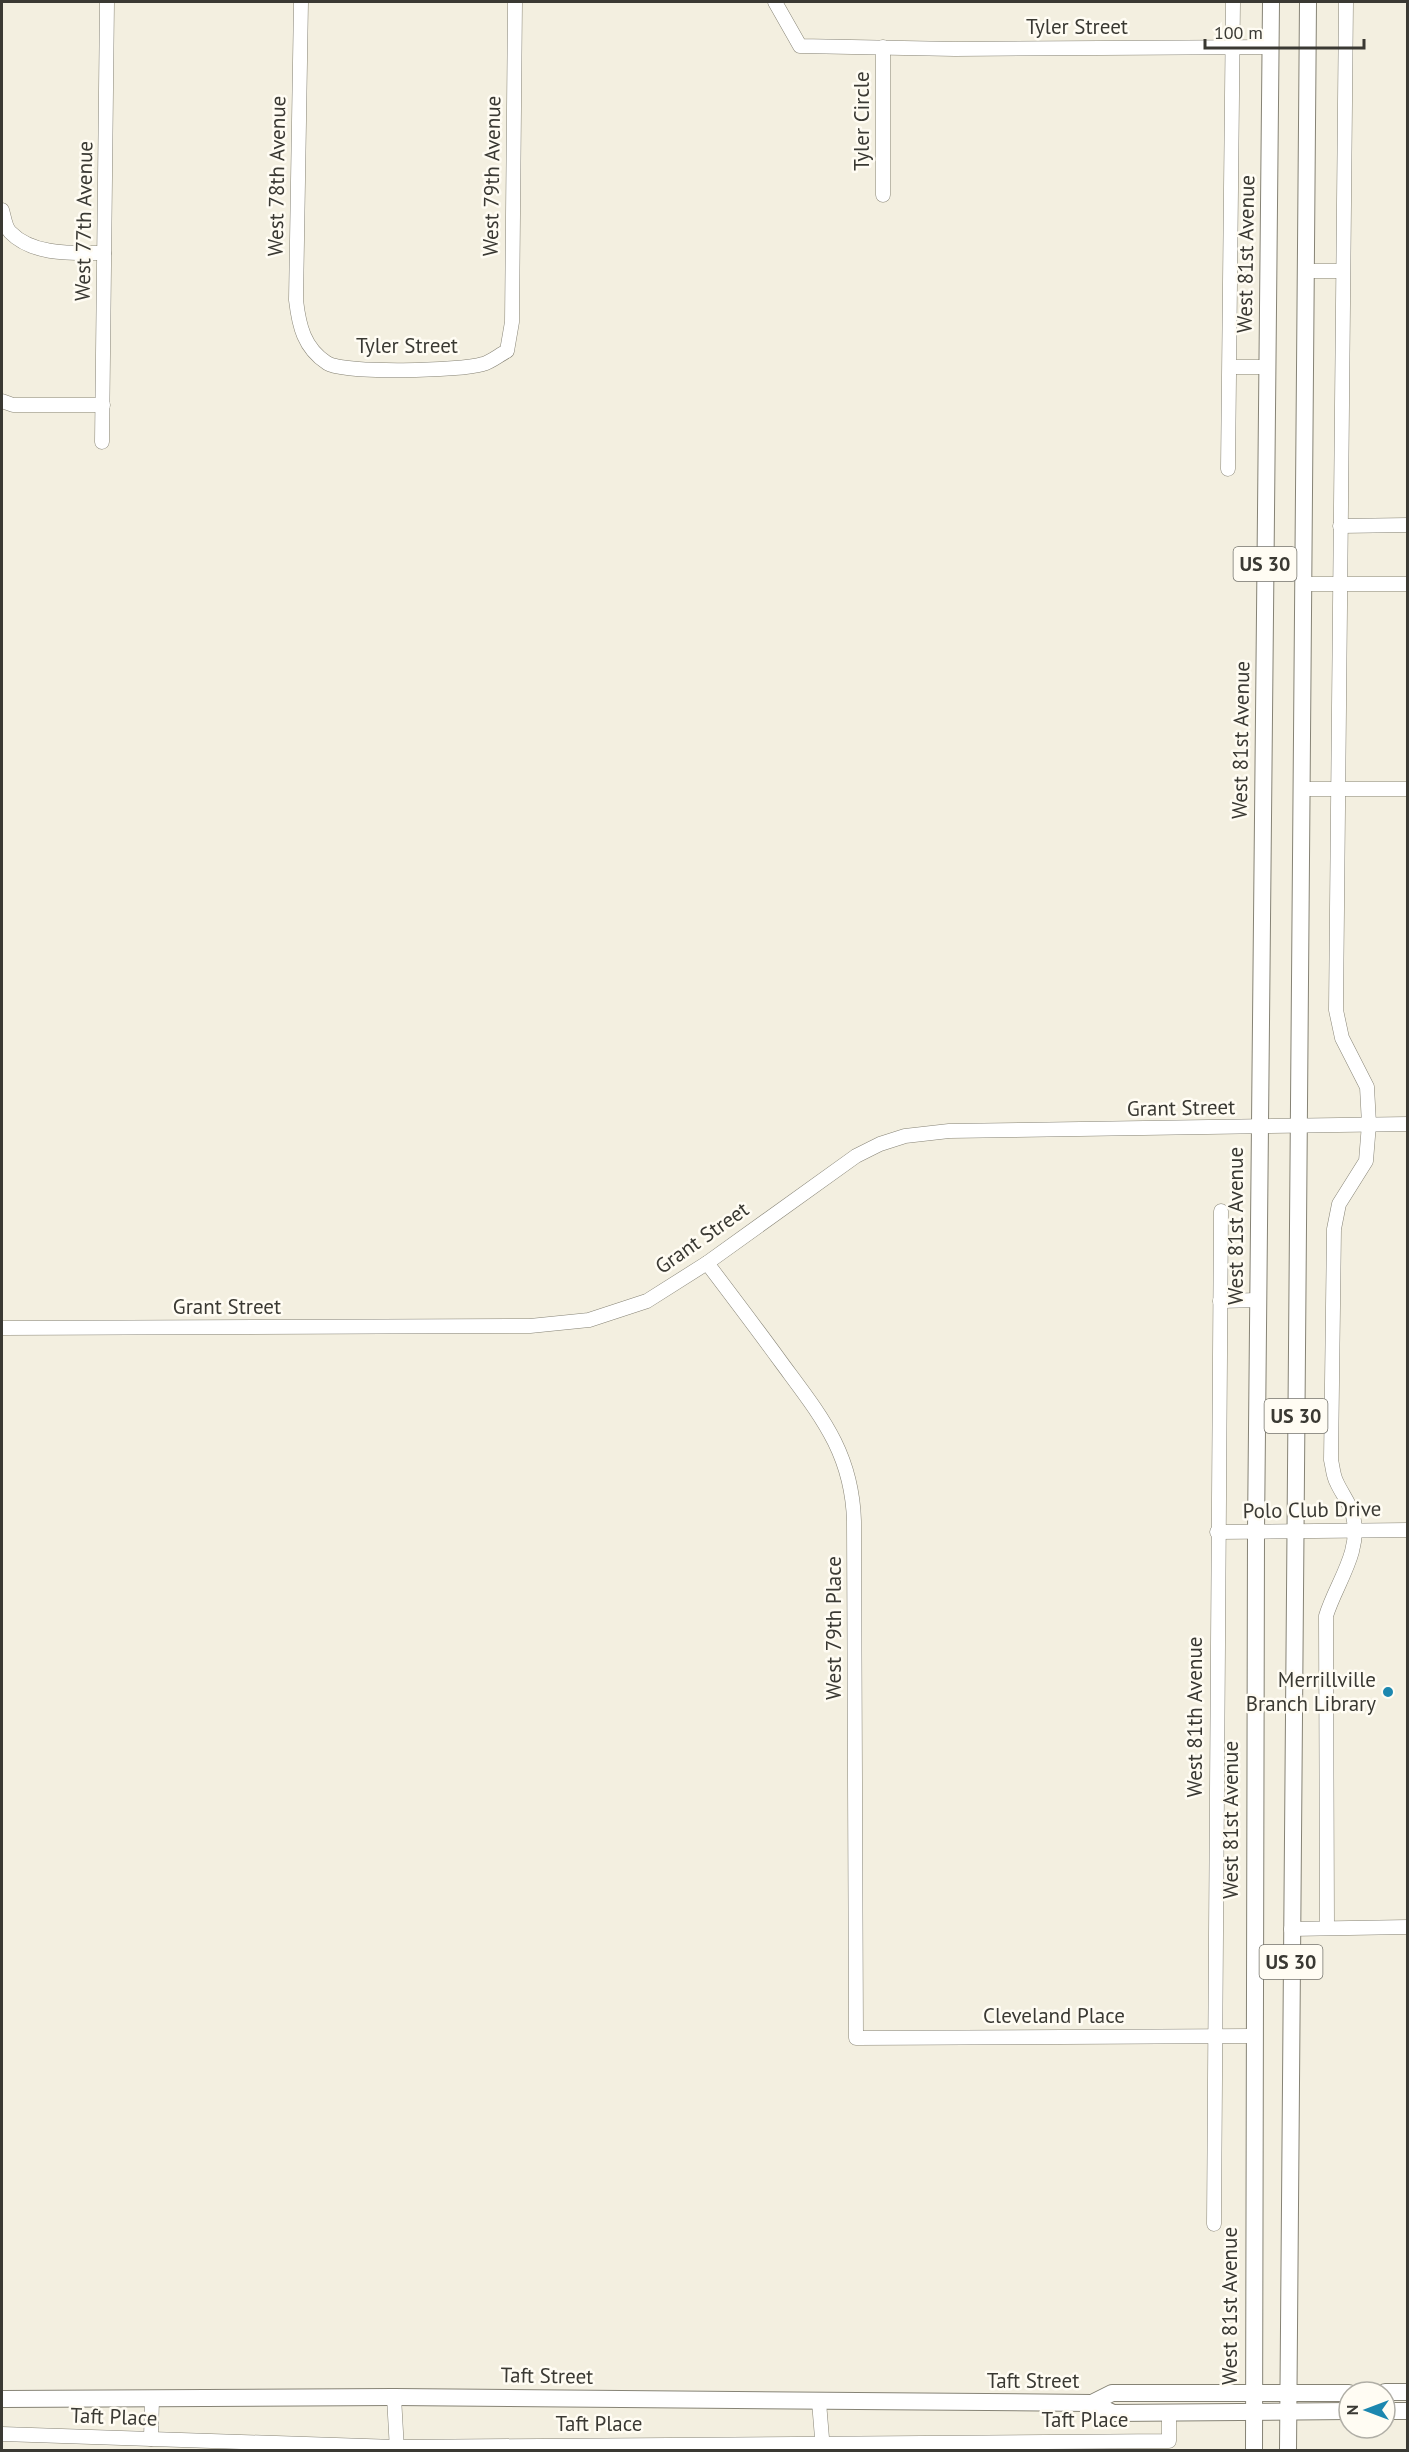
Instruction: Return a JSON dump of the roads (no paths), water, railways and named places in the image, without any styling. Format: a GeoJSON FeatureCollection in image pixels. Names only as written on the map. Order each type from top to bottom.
{"type":"FeatureCollection","features":[{"type":"Feature","properties":{"kind":"main road","name":"West 81st Avenue"},"geometry":{"type":"LineString","coordinates":[[1254,2451],[1253,2036],[1256,1532],[1271,2]]}},
{"type":"Feature","properties":{"kind":"main road","name":"US 30"},"geometry":{"type":"LineString","coordinates":[[1288,2451],[1308,2]]}},
{"type":"Feature","properties":{"kind":"main road","name":"Taft Street"},"geometry":{"type":"LineString","coordinates":[[1092,2403],[1112,2393],[1337,2392]]}},
{"type":"Feature","properties":{"kind":"main road","name":"Taft Street"},"geometry":{"type":"LineString","coordinates":[[2,2399],[393,2397],[1092,2403],[1113,2413],[1337,2411]]}},
{"type":"Feature","properties":{"kind":"street","name":"West 77th Avenue"},"geometry":{"type":"LineString","coordinates":[[102,442],[107,2]]}},
{"type":"Feature","properties":{"kind":"street","name":"West 78th Avenue"},"geometry":{"type":"LineString","coordinates":[[301,2],[296,300],[299,329],[310,349]]}},
{"type":"Feature","properties":{"kind":"street","name":"West 79th Avenue"},"geometry":{"type":"LineString","coordinates":[[507,351],[512,322],[515,2]]}},
{"type":"Feature","properties":{"kind":"street","name":"Tyler Street"},"geometry":{"type":"LineString","coordinates":[[775,2],[800,46],[967,49],[1271,47]]}},
{"type":"Feature","properties":{"kind":"street"},"geometry":{"type":"LineString","coordinates":[[1228,470],[1233,2]]}},
{"type":"Feature","properties":{"kind":"street"},"geometry":{"type":"LineString","coordinates":[[1327,1927],[1326,1616],[1332,1595],[1351,1559],[1357,1530],[1353,1512],[1335,1480],[1331,1460],[1334,1230],[1339,1204],[1366,1161],[1369,1124],[1367,1087],[1342,1038],[1336,1019],[1346,2]]}},
{"type":"Feature","properties":{"kind":"street","name":"Tyler Circle"},"geometry":{"type":"LineString","coordinates":[[883,46],[883,195]]}},
{"type":"Feature","properties":{"kind":"street"},"geometry":{"type":"LineString","coordinates":[[2,210],[8,231],[27,244],[52,251],[104,253]]}},
{"type":"Feature","properties":{"kind":"street"},"geometry":{"type":"LineString","coordinates":[[1306,271],[1342,271]]}},
{"type":"Feature","properties":{"kind":"street","name":"Tyler Street"},"geometry":{"type":"LineString","coordinates":[[310,349],[329,365],[358,369],[447,369],[484,364],[507,351]]}},
{"type":"Feature","properties":{"kind":"street"},"geometry":{"type":"LineString","coordinates":[[1230,367],[1267,367]]}},
{"type":"Feature","properties":{"kind":"street"},"geometry":{"type":"LineString","coordinates":[[2,401],[13,405],[103,405]]}},
{"type":"Feature","properties":{"kind":"street"},"geometry":{"type":"LineString","coordinates":[[1340,526],[1407,525]]}},
{"type":"Feature","properties":{"kind":"street"},"geometry":{"type":"LineString","coordinates":[[1303,584],[1407,584]]}},
{"type":"Feature","properties":{"kind":"street"},"geometry":{"type":"LineString","coordinates":[[1301,789],[1407,789]]}},
{"type":"Feature","properties":{"kind":"street","name":"Grant Street"},"geometry":{"type":"LineString","coordinates":[[2,1328],[530,1326],[589,1320],[647,1300],[708,1263],[843,1163],[879,1144],[905,1137],[949,1131],[1407,1124]]}},
{"type":"Feature","properties":{"kind":"street","name":"West 81th Avenue"},"geometry":{"type":"LineString","coordinates":[[1214,2224],[1221,1211]]}},
{"type":"Feature","properties":{"kind":"street","name":"West 79th Place"},"geometry":{"type":"LineString","coordinates":[[708,1263],[829,1428],[846,1464],[851,1486],[855,1540],[856,2037]]}},
{"type":"Feature","properties":{"kind":"street"},"geometry":{"type":"LineString","coordinates":[[1220,1300],[1258,1300]]}},
{"type":"Feature","properties":{"kind":"street","name":"Polo Club Drive"},"geometry":{"type":"LineString","coordinates":[[1217,1532],[1407,1530]]}},
{"type":"Feature","properties":{"kind":"street"},"geometry":{"type":"LineString","coordinates":[[1292,1929],[1407,1927]]}},
{"type":"Feature","properties":{"kind":"street","name":"Cleveland Place"},"geometry":{"type":"LineString","coordinates":[[856,2037],[1253,2036]]}},
{"type":"Feature","properties":{"kind":"street"},"geometry":{"type":"LineString","coordinates":[[393,2397],[396,2449]]}},
{"type":"Feature","properties":{"kind":"street"},"geometry":{"type":"LineString","coordinates":[[151,2439],[152,2398]]}},
{"type":"Feature","properties":{"kind":"street"},"geometry":{"type":"LineString","coordinates":[[819,2402],[823,2447]]}},
{"type":"Feature","properties":{"kind":"street","name":"Taft Place"},"geometry":{"type":"LineString","coordinates":[[2,2434],[396,2449],[823,2447],[1169,2441],[1168,2412]]}},
{"type":"Feature","properties":{"kind":"place","name":"Merrillville Branch Library"},"geometry":{"type":"Point","coordinates":[1388,1692]}}]}
